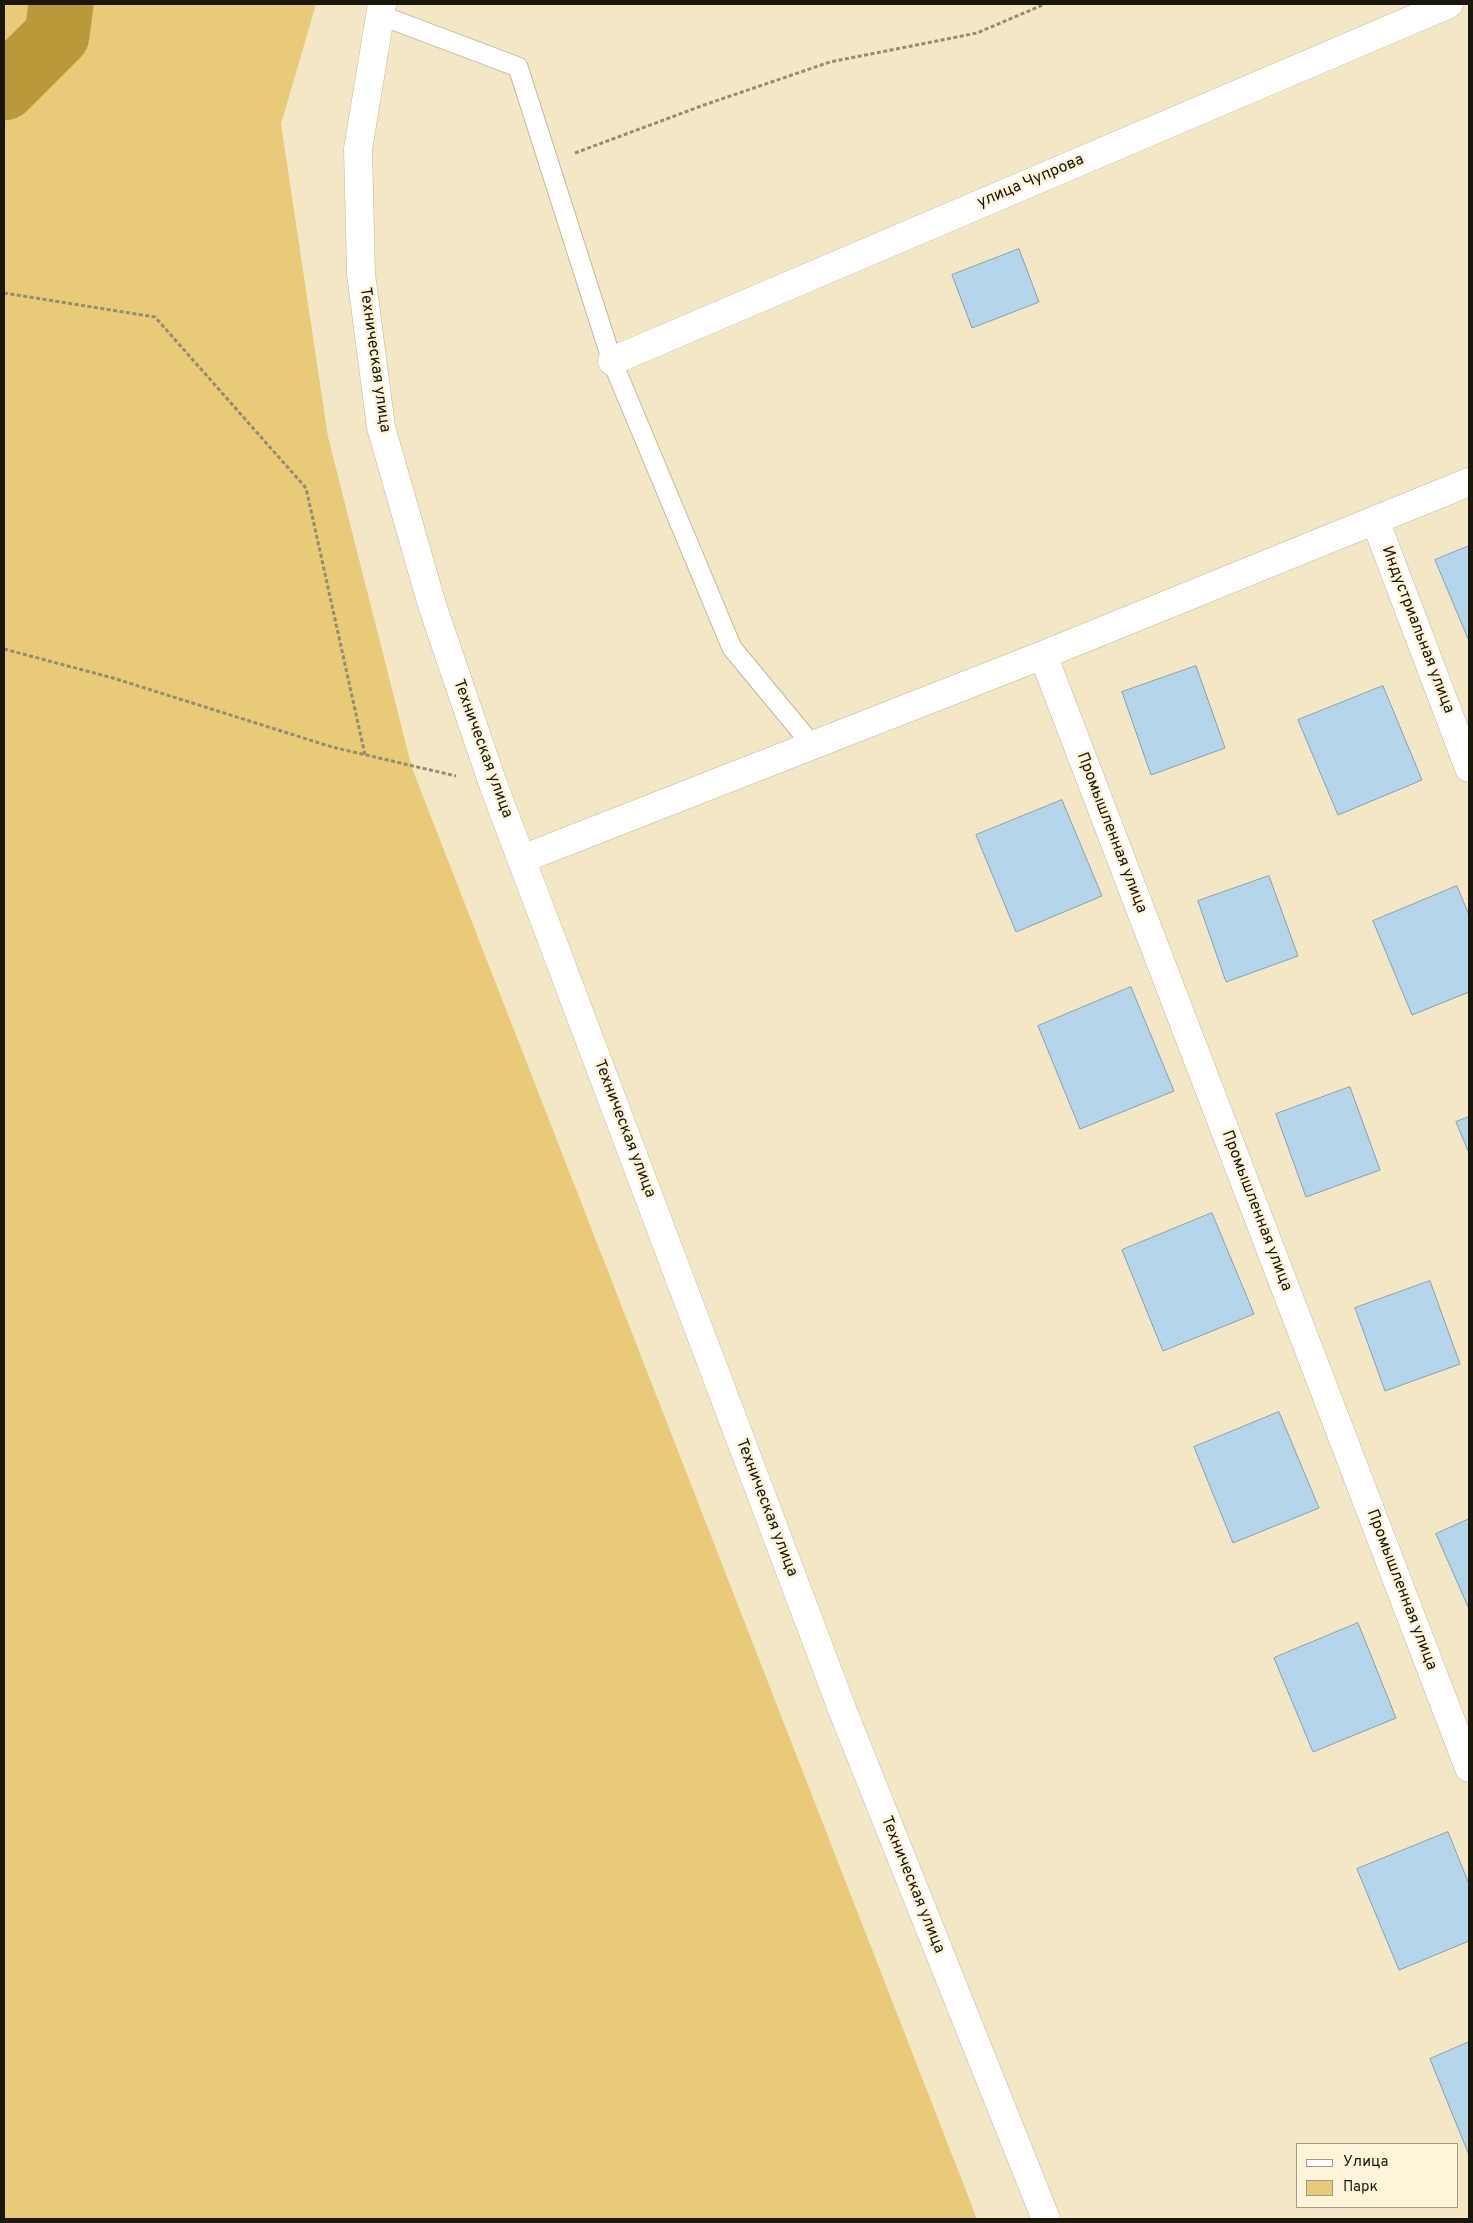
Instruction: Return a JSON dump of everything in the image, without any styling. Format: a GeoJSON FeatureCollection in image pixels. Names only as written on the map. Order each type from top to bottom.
{"type":"FeatureCollection","features":[{"type":"Feature","properties":{"kind":"street","name":"улица Чупрова"},"geometry":{"type":"LineString","coordinates":[[612,360],[1449,4]]}},
{"type":"Feature","properties":{"kind":"street","name":"Техническая улица"},"geometry":{"type":"LineString","coordinates":[[381,9],[358,148],[362,274],[381,427],[432,606],[493,784],[844,1714],[1046,2219]]}},
{"type":"Feature","properties":{"kind":"street"},"geometry":{"type":"LineString","coordinates":[[522,859],[1043,655],[1469,482]]}},
{"type":"Feature","properties":{"kind":"street","name":"Индустриальная улица"},"geometry":{"type":"LineString","coordinates":[[1375,520],[1469,768]]}},
{"type":"Feature","properties":{"kind":"street","name":"Промышленная улица"},"geometry":{"type":"LineString","coordinates":[[1043,655],[1469,1768]]}},
{"type":"Feature","properties":{"kind":"lane"},"geometry":{"type":"LineString","coordinates":[[381,9],[518,67],[612,360],[732,648],[813,746]]}},
{"type":"Feature","properties":{"kind":"path"},"geometry":{"type":"LineString","coordinates":[[549,163],[704,105],[830,62],[976,33],[1045,4]]}},
{"type":"Feature","properties":{"kind":"path"},"geometry":{"type":"LineString","coordinates":[[4,293],[155,317],[306,488],[365,755]]}},
{"type":"Feature","properties":{"kind":"path"},"geometry":{"type":"LineString","coordinates":[[4,649],[113,678],[332,747],[493,784]]}},
{"type":"Feature","properties":{"kind":"green space"},"geometry":{"type":"Polygon","coordinates":[[[4,4],[316,4],[281,124],[328,437],[412,768],[977,2219],[4,2219],[4,4]]]}},
{"type":"Feature","properties":{"kind":"building"},"geometry":{"type":"Polygon","coordinates":[[[1019,249],[1039,302],[972,328],[952,275],[1019,249]]]}},
{"type":"Feature","properties":{"kind":"building"},"geometry":{"type":"Polygon","coordinates":[[[1469,546],[1469,641],[1435,560],[1469,546]]]}},
{"type":"Feature","properties":{"kind":"building"},"geometry":{"type":"Polygon","coordinates":[[[1196,666],[1225,748],[1151,775],[1122,692],[1196,666]]]}},
{"type":"Feature","properties":{"kind":"building"},"geometry":{"type":"Polygon","coordinates":[[[1383,686],[1422,780],[1338,815],[1298,720],[1383,686]]]}},
{"type":"Feature","properties":{"kind":"building"},"geometry":{"type":"Polygon","coordinates":[[[1062,800],[1102,896],[1016,932],[976,835],[1062,800]]]}},
{"type":"Feature","properties":{"kind":"building"},"geometry":{"type":"Polygon","coordinates":[[[1269,876],[1298,956],[1226,982],[1198,901],[1269,876]]]}},
{"type":"Feature","properties":{"kind":"building"},"geometry":{"type":"Polygon","coordinates":[[[1457,886],[1469,915],[1469,992],[1412,1015],[1373,921],[1457,886]]]}},
{"type":"Feature","properties":{"kind":"building"},"geometry":{"type":"Polygon","coordinates":[[[1131,987],[1174,1091],[1080,1129],[1038,1026],[1131,987]]]}},
{"type":"Feature","properties":{"kind":"building"},"geometry":{"type":"Polygon","coordinates":[[[1350,1087],[1380,1170],[1306,1197],[1276,1114],[1350,1087]]]}},
{"type":"Feature","properties":{"kind":"building"},"geometry":{"type":"Polygon","coordinates":[[[1469,1117],[1469,1153],[1456,1122],[1469,1117]]]}},
{"type":"Feature","properties":{"kind":"building"},"geometry":{"type":"Polygon","coordinates":[[[1212,1213],[1254,1314],[1163,1351],[1122,1250],[1212,1213]]]}},
{"type":"Feature","properties":{"kind":"building"},"geometry":{"type":"Polygon","coordinates":[[[1430,1281],[1460,1364],[1385,1391],[1355,1308],[1430,1281]]]}},
{"type":"Feature","properties":{"kind":"building"},"geometry":{"type":"Polygon","coordinates":[[[1279,1412],[1319,1508],[1233,1543],[1194,1447],[1279,1412]]]}},
{"type":"Feature","properties":{"kind":"building"},"geometry":{"type":"Polygon","coordinates":[[[1469,1519],[1469,1609],[1436,1534],[1469,1519]]]}},
{"type":"Feature","properties":{"kind":"building"},"geometry":{"type":"Polygon","coordinates":[[[1358,1623],[1396,1718],[1313,1752],[1274,1658],[1358,1623]]]}},
{"type":"Feature","properties":{"kind":"building"},"geometry":{"type":"Polygon","coordinates":[[[1448,1832],[1469,1884],[1469,1941],[1399,1970],[1357,1869],[1448,1832]]]}},
{"type":"Feature","properties":{"kind":"building"},"geometry":{"type":"Polygon","coordinates":[[[1469,2042],[1469,2155],[1430,2059],[1469,2042]]]}},
{"type":"Feature","properties":{"kind":"waterway"},"geometry":{"type":"LineString","coordinates":[[4,88],[57,35],[61,4]]}}]}
